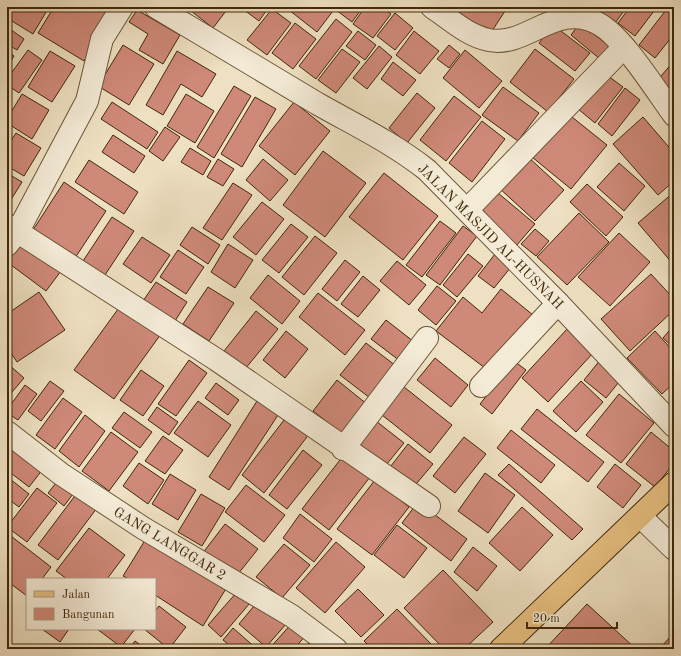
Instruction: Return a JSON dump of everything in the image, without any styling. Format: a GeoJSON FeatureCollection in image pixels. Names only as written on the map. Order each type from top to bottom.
{"type":"FeatureCollection","features":[{"type":"Feature","properties":{"kind":"main road"},"geometry":{"type":"LineString","coordinates":[[501,649],[674,483]]}},
{"type":"Feature","properties":{"kind":"street"},"geometry":{"type":"LineString","coordinates":[[122,7],[102,39],[87,101],[11,233],[217,360],[343,449],[429,506]]}},
{"type":"Feature","properties":{"kind":"street"},"geometry":{"type":"LineString","coordinates":[[432,7],[475,36],[490,41],[507,41],[558,19],[580,18],[599,24],[616,36],[674,115]]}},
{"type":"Feature","properties":{"kind":"street","name":"JALAN MASJID AL-HUSNAH"},"geometry":{"type":"LineString","coordinates":[[167,10],[319,104],[408,154],[427,170],[558,303],[674,426]]}},
{"type":"Feature","properties":{"kind":"street"},"geometry":{"type":"LineString","coordinates":[[467,210],[624,47]]}},
{"type":"Feature","properties":{"kind":"street"},"geometry":{"type":"LineString","coordinates":[[481,386],[558,303]]}},
{"type":"Feature","properties":{"kind":"street"},"geometry":{"type":"LineString","coordinates":[[343,449],[427,338]]}},
{"type":"Feature","properties":{"kind":"street","name":"GANG LANGGAR 2"},"geometry":{"type":"LineString","coordinates":[[7,432],[67,478],[143,528],[292,616],[336,649]]}},
{"type":"Feature","properties":{"kind":"street"},"geometry":{"type":"LineString","coordinates":[[640,516],[674,549]]}},
{"type":"Feature","properties":{"kind":"building"},"geometry":{"type":"Polygon","coordinates":[[[10,7],[49,7],[33,34],[7,18],[7,12],[10,7]]]}},
{"type":"Feature","properties":{"kind":"building"},"geometry":{"type":"Polygon","coordinates":[[[54,7],[117,7],[84,61],[38,33],[54,7]]]}},
{"type":"Feature","properties":{"kind":"building"},"geometry":{"type":"Polygon","coordinates":[[[186,7],[229,7],[213,28],[186,7]]]}},
{"type":"Feature","properties":{"kind":"building"},"geometry":{"type":"Polygon","coordinates":[[[240,7],[269,7],[259,21],[240,7]]]}},
{"type":"Feature","properties":{"kind":"building"},"geometry":{"type":"Polygon","coordinates":[[[291,7],[336,7],[317,32],[289,10],[291,7]]]}},
{"type":"Feature","properties":{"kind":"building"},"geometry":{"type":"Polygon","coordinates":[[[339,7],[363,7],[352,22],[336,10],[339,7]]]}},
{"type":"Feature","properties":{"kind":"building"},"geometry":{"type":"Polygon","coordinates":[[[365,7],[382,7],[391,14],[373,38],[353,24],[365,7]]]}},
{"type":"Feature","properties":{"kind":"building"},"geometry":{"type":"Polygon","coordinates":[[[456,7],[507,8],[490,34],[454,9],[456,7]]]}},
{"type":"Feature","properties":{"kind":"building"},"geometry":{"type":"Polygon","coordinates":[[[594,7],[627,7],[615,23],[594,7]]]}},
{"type":"Feature","properties":{"kind":"building"},"geometry":{"type":"Polygon","coordinates":[[[630,7],[657,7],[635,36],[618,23],[630,7]]]}},
{"type":"Feature","properties":{"kind":"building"},"geometry":{"type":"Polygon","coordinates":[[[272,9],[291,23],[267,55],[247,40],[272,9]]]}},
{"type":"Feature","properties":{"kind":"building"},"geometry":{"type":"Polygon","coordinates":[[[137,10],[180,35],[163,64],[139,50],[148,34],[129,22],[137,10]]]}},
{"type":"Feature","properties":{"kind":"building"},"geometry":{"type":"Polygon","coordinates":[[[666,10],[674,16],[674,34],[655,58],[639,45],[666,10]]]}},
{"type":"Feature","properties":{"kind":"building"},"geometry":{"type":"Polygon","coordinates":[[[395,13],[413,28],[395,50],[377,36],[395,13]]]}},
{"type":"Feature","properties":{"kind":"building"},"geometry":{"type":"Polygon","coordinates":[[[336,19],[352,32],[316,79],[299,66],[336,19]]]}},
{"type":"Feature","properties":{"kind":"building"},"geometry":{"type":"Polygon","coordinates":[[[295,23],[316,39],[293,69],[272,53],[295,23]]]}},
{"type":"Feature","properties":{"kind":"building"},"geometry":{"type":"Polygon","coordinates":[[[580,23],[609,46],[600,59],[571,35],[580,23]]]}},
{"type":"Feature","properties":{"kind":"building"},"geometry":{"type":"Polygon","coordinates":[[[553,25],[590,53],[575,71],[539,43],[553,25]]]}},
{"type":"Feature","properties":{"kind":"building"},"geometry":{"type":"Polygon","coordinates":[[[7,27],[24,39],[17,50],[7,44],[7,27]]]}},
{"type":"Feature","properties":{"kind":"building"},"geometry":{"type":"Polygon","coordinates":[[[358,31],[376,45],[365,60],[346,46],[358,31]]]}},
{"type":"Feature","properties":{"kind":"building"},"geometry":{"type":"Polygon","coordinates":[[[414,31],[439,51],[420,74],[396,55],[414,31]]]}},
{"type":"Feature","properties":{"kind":"building"},"geometry":{"type":"Polygon","coordinates":[[[123,45],[154,64],[129,105],[98,86],[123,45]]]}},
{"type":"Feature","properties":{"kind":"building"},"geometry":{"type":"Polygon","coordinates":[[[449,45],[460,54],[449,68],[437,59],[449,45]]]}},
{"type":"Feature","properties":{"kind":"building"},"geometry":{"type":"Polygon","coordinates":[[[379,46],[392,57],[367,89],[353,78],[379,46]]]}},
{"type":"Feature","properties":{"kind":"building"},"geometry":{"type":"Polygon","coordinates":[[[342,49],[360,62],[336,93],[318,80],[342,49]]]}},
{"type":"Feature","properties":{"kind":"building"},"geometry":{"type":"Polygon","coordinates":[[[535,49],[574,79],[548,112],[510,82],[535,49]]]}},
{"type":"Feature","properties":{"kind":"building"},"geometry":{"type":"Polygon","coordinates":[[[28,50],[42,60],[19,93],[7,85],[7,79],[28,50]]]}},
{"type":"Feature","properties":{"kind":"building"},"geometry":{"type":"Polygon","coordinates":[[[465,50],[502,81],[479,108],[443,78],[465,50]]]}},
{"type":"Feature","properties":{"kind":"building"},"geometry":{"type":"Polygon","coordinates":[[[7,51],[14,56],[7,67],[7,51]]]}},
{"type":"Feature","properties":{"kind":"building"},"geometry":{"type":"Polygon","coordinates":[[[50,51],[75,66],[52,102],[28,87],[50,51]]]}},
{"type":"Feature","properties":{"kind":"building"},"geometry":{"type":"Polygon","coordinates":[[[177,51],[216,74],[202,97],[181,84],[163,115],[146,105],[177,51]]]}},
{"type":"Feature","properties":{"kind":"building"},"geometry":{"type":"Polygon","coordinates":[[[674,61],[674,93],[669,98],[654,84],[674,61]]]}},
{"type":"Feature","properties":{"kind":"building"},"geometry":{"type":"Polygon","coordinates":[[[393,62],[416,80],[403,96],[381,79],[393,62]]]}},
{"type":"Feature","properties":{"kind":"building"},"geometry":{"type":"Polygon","coordinates":[[[604,73],[623,87],[595,123],[577,108],[604,73]]]}},
{"type":"Feature","properties":{"kind":"building"},"geometry":{"type":"Polygon","coordinates":[[[234,86],[251,96],[214,158],[197,147],[234,86]]]}},
{"type":"Feature","properties":{"kind":"building"},"geometry":{"type":"Polygon","coordinates":[[[503,87],[539,113],[518,141],[482,115],[503,87]]]}},
{"type":"Feature","properties":{"kind":"building"},"geometry":{"type":"Polygon","coordinates":[[[625,88],[640,100],[612,136],[598,124],[625,88]]]}},
{"type":"Feature","properties":{"kind":"building"},"geometry":{"type":"Polygon","coordinates":[[[417,93],[435,108],[407,143],[389,128],[417,93]]]}},
{"type":"Feature","properties":{"kind":"building"},"geometry":{"type":"Polygon","coordinates":[[[22,94],[49,110],[32,139],[7,123],[7,119],[22,94]]]}},
{"type":"Feature","properties":{"kind":"building"},"geometry":{"type":"Polygon","coordinates":[[[186,94],[214,111],[195,143],[167,126],[186,94]]]}},
{"type":"Feature","properties":{"kind":"building"},"geometry":{"type":"Polygon","coordinates":[[[454,96],[481,117],[446,161],[420,140],[454,96]]]}},
{"type":"Feature","properties":{"kind":"building"},"geometry":{"type":"Polygon","coordinates":[[[255,97],[276,109],[242,167],[221,154],[255,97]]]}},
{"type":"Feature","properties":{"kind":"building"},"geometry":{"type":"Polygon","coordinates":[[[112,102],[158,132],[147,149],[101,119],[112,102]]]}},
{"type":"Feature","properties":{"kind":"building"},"geometry":{"type":"Polygon","coordinates":[[[294,102],[330,131],[295,175],[259,146],[294,102]]]}},
{"type":"Feature","properties":{"kind":"building"},"geometry":{"type":"Polygon","coordinates":[[[567,113],[607,145],[571,189],[532,157],[567,113]]]}},
{"type":"Feature","properties":{"kind":"building"},"geometry":{"type":"Polygon","coordinates":[[[643,117],[674,153],[674,181],[658,195],[613,144],[643,117]]]}},
{"type":"Feature","properties":{"kind":"building"},"geometry":{"type":"Polygon","coordinates":[[[482,121],[505,139],[472,182],[449,163],[482,121]]]}},
{"type":"Feature","properties":{"kind":"building"},"geometry":{"type":"Polygon","coordinates":[[[165,127],[180,137],[163,161],[149,151],[165,127]]]}},
{"type":"Feature","properties":{"kind":"building"},"geometry":{"type":"Polygon","coordinates":[[[16,133],[41,148],[24,176],[7,166],[7,147],[16,133]]]}},
{"type":"Feature","properties":{"kind":"building"},"geometry":{"type":"Polygon","coordinates":[[[113,135],[145,156],[134,173],[102,152],[113,135]]]}},
{"type":"Feature","properties":{"kind":"building"},"geometry":{"type":"Polygon","coordinates":[[[190,148],[211,161],[203,175],[181,162],[190,148]]]}},
{"type":"Feature","properties":{"kind":"building"},"geometry":{"type":"Polygon","coordinates":[[[323,151],[366,183],[325,237],[283,205],[323,151]]]}},
{"type":"Feature","properties":{"kind":"building"},"geometry":{"type":"Polygon","coordinates":[[[527,156],[564,190],[535,221],[498,187],[527,156]]]}},
{"type":"Feature","properties":{"kind":"building"},"geometry":{"type":"Polygon","coordinates":[[[218,159],[234,169],[223,186],[207,177],[218,159]]]}},
{"type":"Feature","properties":{"kind":"building"},"geometry":{"type":"Polygon","coordinates":[[[263,159],[288,180],[270,201],[246,180],[263,159]]]}},
{"type":"Feature","properties":{"kind":"building"},"geometry":{"type":"Polygon","coordinates":[[[89,160],[138,192],[124,214],[75,182],[89,160]]]}},
{"type":"Feature","properties":{"kind":"building"},"geometry":{"type":"Polygon","coordinates":[[[619,163],[645,186],[624,211],[597,187],[619,163]]]}},
{"type":"Feature","properties":{"kind":"building"},"geometry":{"type":"Polygon","coordinates":[[[7,173],[22,182],[7,206],[7,173]]]}},
{"type":"Feature","properties":{"kind":"building"},"geometry":{"type":"Polygon","coordinates":[[[384,173],[438,216],[403,260],[349,217],[384,173]]]}},
{"type":"Feature","properties":{"kind":"building"},"geometry":{"type":"Polygon","coordinates":[[[64,182],[106,211],[75,258],[33,230],[64,182]]]}},
{"type":"Feature","properties":{"kind":"building"},"geometry":{"type":"Polygon","coordinates":[[[233,183],[252,195],[222,240],[203,228],[233,183]]]}},
{"type":"Feature","properties":{"kind":"building"},"geometry":{"type":"Polygon","coordinates":[[[587,184],[623,217],[606,236],[570,202],[587,184]]]}},
{"type":"Feature","properties":{"kind":"building"},"geometry":{"type":"Polygon","coordinates":[[[492,188],[535,224],[516,246],[473,210],[492,188]]]}},
{"type":"Feature","properties":{"kind":"building"},"geometry":{"type":"Polygon","coordinates":[[[674,192],[674,262],[673,264],[638,223],[674,192]]]}},
{"type":"Feature","properties":{"kind":"building"},"geometry":{"type":"Polygon","coordinates":[[[262,202],[284,219],[256,255],[233,237],[262,202]]]}},
{"type":"Feature","properties":{"kind":"building"},"geometry":{"type":"Polygon","coordinates":[[[579,213],[609,242],[567,285],[537,257],[579,213]]]}},
{"type":"Feature","properties":{"kind":"building"},"geometry":{"type":"Polygon","coordinates":[[[112,217],[134,231],[105,275],[83,261],[112,217]]]}},
{"type":"Feature","properties":{"kind":"building"},"geometry":{"type":"Polygon","coordinates":[[[440,221],[456,233],[422,277],[406,265],[440,221]]]}},
{"type":"Feature","properties":{"kind":"building"},"geometry":{"type":"Polygon","coordinates":[[[291,224],[308,237],[279,273],[262,260],[291,224]]]}},
{"type":"Feature","properties":{"kind":"building"},"geometry":{"type":"Polygon","coordinates":[[[463,226],[477,236],[440,285],[426,275],[463,226]]]}},
{"type":"Feature","properties":{"kind":"building"},"geometry":{"type":"Polygon","coordinates":[[[192,227],[220,245],[208,264],[180,245],[192,227]]]}},
{"type":"Feature","properties":{"kind":"building"},"geometry":{"type":"Polygon","coordinates":[[[535,229],[549,241],[536,256],[521,244],[535,229]]]}},
{"type":"Feature","properties":{"kind":"building"},"geometry":{"type":"Polygon","coordinates":[[[619,233],[650,262],[610,306],[578,277],[619,233]]]}},
{"type":"Feature","properties":{"kind":"building"},"geometry":{"type":"Polygon","coordinates":[[[315,236],[337,253],[304,295],[282,277],[315,236]]]}},
{"type":"Feature","properties":{"kind":"building"},"geometry":{"type":"Polygon","coordinates":[[[142,237],[170,255],[151,283],[123,264],[142,237]]]}},
{"type":"Feature","properties":{"kind":"building"},"geometry":{"type":"Polygon","coordinates":[[[19,241],[61,271],[46,291],[7,262],[7,257],[19,241]]]}},
{"type":"Feature","properties":{"kind":"building"},"geometry":{"type":"Polygon","coordinates":[[[228,244],[253,260],[235,288],[211,272],[228,244]]]}},
{"type":"Feature","properties":{"kind":"building"},"geometry":{"type":"Polygon","coordinates":[[[178,250],[204,267],[186,294],[160,277],[178,250]]]}},
{"type":"Feature","properties":{"kind":"building"},"geometry":{"type":"Polygon","coordinates":[[[468,254],[483,266],[457,297],[443,285],[468,254]]]}},
{"type":"Feature","properties":{"kind":"building"},"geometry":{"type":"Polygon","coordinates":[[[495,254],[511,267],[494,288],[478,276],[495,254]]]}},
{"type":"Feature","properties":{"kind":"building"},"geometry":{"type":"Polygon","coordinates":[[[345,260],[360,272],[337,301],[322,289],[345,260]]]}},
{"type":"Feature","properties":{"kind":"building"},"geometry":{"type":"Polygon","coordinates":[[[397,261],[426,285],[409,305],[380,281],[397,261]]]}},
{"type":"Feature","properties":{"kind":"building"},"geometry":{"type":"Polygon","coordinates":[[[651,274],[674,299],[674,310],[630,351],[601,319],[651,274]]]}},
{"type":"Feature","properties":{"kind":"building"},"geometry":{"type":"Polygon","coordinates":[[[268,275],[300,301],[282,324],[250,298],[268,275]]]}},
{"type":"Feature","properties":{"kind":"building"},"geometry":{"type":"Polygon","coordinates":[[[363,276],[380,290],[358,317],[341,304],[363,276]]]}},
{"type":"Feature","properties":{"kind":"building"},"geometry":{"type":"Polygon","coordinates":[[[156,282],[187,302],[175,321],[143,301],[156,282]]]}},
{"type":"Feature","properties":{"kind":"building"},"geometry":{"type":"Polygon","coordinates":[[[437,286],[456,301],[436,325],[418,310],[437,286]]]}},
{"type":"Feature","properties":{"kind":"building"},"geometry":{"type":"Polygon","coordinates":[[[208,287],[234,303],[209,341],[183,324],[208,287]]]}},
{"type":"Feature","properties":{"kind":"building"},"geometry":{"type":"Polygon","coordinates":[[[501,289],[533,315],[489,371],[436,331],[463,297],[482,313],[501,289]]]}},
{"type":"Feature","properties":{"kind":"building"},"geometry":{"type":"Polygon","coordinates":[[[39,292],[65,330],[17,362],[7,347],[7,314],[39,292]]]}},
{"type":"Feature","properties":{"kind":"building"},"geometry":{"type":"Polygon","coordinates":[[[318,293],[365,330],[345,355],[299,317],[318,293]]]}},
{"type":"Feature","properties":{"kind":"building"},"geometry":{"type":"Polygon","coordinates":[[[121,305],[161,334],[114,399],[74,370],[121,305]]]}},
{"type":"Feature","properties":{"kind":"building"},"geometry":{"type":"Polygon","coordinates":[[[256,311],[278,329],[245,369],[224,351],[256,311]]]}},
{"type":"Feature","properties":{"kind":"building"},"geometry":{"type":"Polygon","coordinates":[[[386,320],[418,345],[404,364],[371,339],[386,320]]]}},
{"type":"Feature","properties":{"kind":"building"},"geometry":{"type":"Polygon","coordinates":[[[674,325],[674,348],[663,338],[674,325]]]}},
{"type":"Feature","properties":{"kind":"building"},"geometry":{"type":"Polygon","coordinates":[[[568,328],[594,352],[548,402],[522,378],[568,328]]]}},
{"type":"Feature","properties":{"kind":"building"},"geometry":{"type":"Polygon","coordinates":[[[286,331],[308,349],[285,378],[263,360],[286,331]]]}},
{"type":"Feature","properties":{"kind":"building"},"geometry":{"type":"Polygon","coordinates":[[[655,331],[674,352],[674,383],[662,394],[627,358],[655,331]]]}},
{"type":"Feature","properties":{"kind":"building"},"geometry":{"type":"Polygon","coordinates":[[[366,343],[400,369],[374,401],[340,375],[366,343]]]}},
{"type":"Feature","properties":{"kind":"building"},"geometry":{"type":"Polygon","coordinates":[[[435,358],[468,385],[451,407],[417,380],[435,358]]]}},
{"type":"Feature","properties":{"kind":"building"},"geometry":{"type":"Polygon","coordinates":[[[601,359],[623,377],[606,398],[584,380],[601,359]]]}},
{"type":"Feature","properties":{"kind":"building"},"geometry":{"type":"Polygon","coordinates":[[[189,360],[207,373],[176,416],[158,404],[189,360]]]}},
{"type":"Feature","properties":{"kind":"building"},"geometry":{"type":"Polygon","coordinates":[[[514,361],[526,370],[492,414],[480,404],[514,361]]]}},
{"type":"Feature","properties":{"kind":"building"},"geometry":{"type":"Polygon","coordinates":[[[7,363],[24,378],[7,398],[7,363]]]}},
{"type":"Feature","properties":{"kind":"building"},"geometry":{"type":"Polygon","coordinates":[[[141,370],[164,386],[143,416],[120,400],[141,370]]]}},
{"type":"Feature","properties":{"kind":"building"},"geometry":{"type":"Polygon","coordinates":[[[337,380],[373,409],[349,439],[313,411],[337,380]]]}},
{"type":"Feature","properties":{"kind":"building"},"geometry":{"type":"Polygon","coordinates":[[[50,381],[64,391],[41,421],[28,411],[50,381]]]}},
{"type":"Feature","properties":{"kind":"building"},"geometry":{"type":"Polygon","coordinates":[[[581,381],[603,402],[576,432],[553,411],[581,381]]]}},
{"type":"Feature","properties":{"kind":"building"},"geometry":{"type":"Polygon","coordinates":[[[216,383],[239,400],[228,415],[205,398],[216,383]]]}},
{"type":"Feature","properties":{"kind":"building"},"geometry":{"type":"Polygon","coordinates":[[[25,385],[37,394],[18,420],[7,413],[7,410],[25,385]]]}},
{"type":"Feature","properties":{"kind":"building"},"geometry":{"type":"Polygon","coordinates":[[[404,387],[452,425],[430,453],[382,415],[404,387]]]}},
{"type":"Feature","properties":{"kind":"building"},"geometry":{"type":"Polygon","coordinates":[[[619,394],[654,423],[621,463],[586,435],[619,394]]]}},
{"type":"Feature","properties":{"kind":"building"},"geometry":{"type":"Polygon","coordinates":[[[63,398],[82,412],[55,449],[36,435],[63,398]]]}},
{"type":"Feature","properties":{"kind":"building"},"geometry":{"type":"Polygon","coordinates":[[[198,401],[231,425],[208,457],[174,433],[198,401]]]}},
{"type":"Feature","properties":{"kind":"building"},"geometry":{"type":"Polygon","coordinates":[[[257,401],[278,415],[229,490],[209,477],[257,401]]]}},
{"type":"Feature","properties":{"kind":"building"},"geometry":{"type":"Polygon","coordinates":[[[157,407],[178,422],[169,435],[148,420],[157,407]]]}},
{"type":"Feature","properties":{"kind":"building"},"geometry":{"type":"Polygon","coordinates":[[[537,409],[604,462],[588,482],[521,429],[537,409]]]}},
{"type":"Feature","properties":{"kind":"building"},"geometry":{"type":"Polygon","coordinates":[[[124,412],[152,432],[140,448],[112,428],[124,412]]]}},
{"type":"Feature","properties":{"kind":"building"},"geometry":{"type":"Polygon","coordinates":[[[85,415],[105,431],[79,467],[59,451],[85,415]]]}},
{"type":"Feature","properties":{"kind":"building"},"geometry":{"type":"Polygon","coordinates":[[[287,416],[310,433],[264,493],[242,475],[287,416]]]}},
{"type":"Feature","properties":{"kind":"building"},"geometry":{"type":"Polygon","coordinates":[[[376,421],[404,443],[382,470],[355,449],[376,421]]]}},
{"type":"Feature","properties":{"kind":"building"},"geometry":{"type":"Polygon","coordinates":[[[511,430],[555,465],[541,483],[497,448],[511,430]]]}},
{"type":"Feature","properties":{"kind":"building"},"geometry":{"type":"Polygon","coordinates":[[[111,432],[138,452],[109,491],[82,471],[111,432]]]}},
{"type":"Feature","properties":{"kind":"building"},"geometry":{"type":"Polygon","coordinates":[[[651,432],[674,451],[674,463],[655,487],[626,464],[651,432]]]}},
{"type":"Feature","properties":{"kind":"building"},"geometry":{"type":"Polygon","coordinates":[[[163,436],[183,450],[165,474],[145,461],[163,436]]]}},
{"type":"Feature","properties":{"kind":"building"},"geometry":{"type":"Polygon","coordinates":[[[464,437],[486,454],[455,493],[433,476],[464,437]]]}},
{"type":"Feature","properties":{"kind":"building"},"geometry":{"type":"Polygon","coordinates":[[[7,441],[43,469],[29,487],[7,470],[7,441]]]}},
{"type":"Feature","properties":{"kind":"building"},"geometry":{"type":"Polygon","coordinates":[[[408,444],[433,464],[411,490],[387,471],[408,444]]]}},
{"type":"Feature","properties":{"kind":"building"},"geometry":{"type":"Polygon","coordinates":[[[303,450],[322,465],[287,509],[269,495],[303,450]]]}},
{"type":"Feature","properties":{"kind":"building"},"geometry":{"type":"Polygon","coordinates":[[[343,456],[370,477],[329,530],[302,509],[343,456]]]}},
{"type":"Feature","properties":{"kind":"building"},"geometry":{"type":"Polygon","coordinates":[[[139,463],[164,480],[148,504],[123,486],[139,463]]]}},
{"type":"Feature","properties":{"kind":"building"},"geometry":{"type":"Polygon","coordinates":[[[509,464],[583,529],[572,540],[498,475],[509,464]]]}},
{"type":"Feature","properties":{"kind":"building"},"geometry":{"type":"Polygon","coordinates":[[[615,464],[641,485],[623,508],[597,487],[615,464]]]}},
{"type":"Feature","properties":{"kind":"building"},"geometry":{"type":"Polygon","coordinates":[[[485,473],[515,495],[488,533],[458,511],[485,473]]]}},
{"type":"Feature","properties":{"kind":"building"},"geometry":{"type":"Polygon","coordinates":[[[170,474],[196,490],[178,520],[152,504],[170,474]]]}},
{"type":"Feature","properties":{"kind":"building"},"geometry":{"type":"Polygon","coordinates":[[[60,478],[76,490],[64,506],[48,493],[60,478]]]}},
{"type":"Feature","properties":{"kind":"building"},"geometry":{"type":"Polygon","coordinates":[[[10,479],[29,494],[19,507],[7,498],[7,482],[10,479]]]}},
{"type":"Feature","properties":{"kind":"building"},"geometry":{"type":"Polygon","coordinates":[[[375,480],[409,507],[372,555],[337,529],[375,480]]]}},
{"type":"Feature","properties":{"kind":"building"},"geometry":{"type":"Polygon","coordinates":[[[246,485],[285,515],[264,542],[225,512],[246,485]]]}},
{"type":"Feature","properties":{"kind":"building"},"geometry":{"type":"Polygon","coordinates":[[[37,488],[57,503],[27,542],[7,527],[37,488]]]}},
{"type":"Feature","properties":{"kind":"building"},"geometry":{"type":"Polygon","coordinates":[[[77,493],[97,508],[58,560],[38,545],[77,493]]]}},
{"type":"Feature","properties":{"kind":"building"},"geometry":{"type":"Polygon","coordinates":[[[201,494],[225,508],[202,546],[178,532],[201,494]]]}},
{"type":"Feature","properties":{"kind":"building"},"geometry":{"type":"Polygon","coordinates":[[[418,502],[467,539],[451,561],[402,523],[418,502]]]}},
{"type":"Feature","properties":{"kind":"building"},"geometry":{"type":"Polygon","coordinates":[[[522,507],[553,535],[520,571],[489,543],[522,507]]]}},
{"type":"Feature","properties":{"kind":"building"},"geometry":{"type":"Polygon","coordinates":[[[300,514],[332,539],[314,562],[283,538],[300,514]]]}},
{"type":"Feature","properties":{"kind":"building"},"geometry":{"type":"Polygon","coordinates":[[[225,524],[258,549],[234,579],[202,554],[225,524]]]}},
{"type":"Feature","properties":{"kind":"building"},"geometry":{"type":"Polygon","coordinates":[[[397,525],[427,548],[404,578],[374,555],[397,525]]]}},
{"type":"Feature","properties":{"kind":"building"},"geometry":{"type":"Polygon","coordinates":[[[89,528],[125,555],[108,578],[66,578],[56,571],[89,528]]]}},
{"type":"Feature","properties":{"kind":"building"},"geometry":{"type":"Polygon","coordinates":[[[7,533],[51,567],[43,578],[26,578],[26,595],[7,581],[7,533]]]}},
{"type":"Feature","properties":{"kind":"building"},"geometry":{"type":"Polygon","coordinates":[[[147,537],[227,587],[203,626],[156,596],[156,578],[127,578],[123,576],[147,537]]]}},
{"type":"Feature","properties":{"kind":"building"},"geometry":{"type":"Polygon","coordinates":[[[336,542],[365,567],[325,613],[296,588],[336,542]]]}},
{"type":"Feature","properties":{"kind":"building"},"geometry":{"type":"Polygon","coordinates":[[[284,544],[310,565],[282,598],[256,577],[284,544]]]}},
{"type":"Feature","properties":{"kind":"building"},"geometry":{"type":"Polygon","coordinates":[[[473,547],[497,566],[477,591],[454,572],[473,547]]]}},
{"type":"Feature","properties":{"kind":"building"},"geometry":{"type":"Polygon","coordinates":[[[443,570],[493,622],[464,649],[444,649],[404,608],[443,570]]]}},
{"type":"Feature","properties":{"kind":"building"},"geometry":{"type":"Polygon","coordinates":[[[358,589],[384,615],[361,637],[335,611],[358,589]]]}},
{"type":"Feature","properties":{"kind":"building"},"geometry":{"type":"Polygon","coordinates":[[[237,592],[250,603],[221,637],[208,625],[237,592]]]}},
{"type":"Feature","properties":{"kind":"building"},"geometry":{"type":"Polygon","coordinates":[[[259,600],[287,623],[266,647],[239,624],[259,600]]]}},
{"type":"Feature","properties":{"kind":"building"},"geometry":{"type":"Polygon","coordinates":[[[587,604],[636,649],[545,649],[587,604]]]}},
{"type":"Feature","properties":{"kind":"building"},"geometry":{"type":"Polygon","coordinates":[[[159,606],[186,627],[169,649],[145,630],[156,630],[156,610],[159,606]]]}},
{"type":"Feature","properties":{"kind":"building"},"geometry":{"type":"Polygon","coordinates":[[[397,609],[431,644],[427,649],[372,649],[364,641],[397,609]]]}},
{"type":"Feature","properties":{"kind":"building"},"geometry":{"type":"Polygon","coordinates":[[[293,622],[307,634],[294,649],[269,649],[293,622]]]}},
{"type":"Feature","properties":{"kind":"building"},"geometry":{"type":"Polygon","coordinates":[[[233,628],[257,649],[234,649],[223,640],[233,628]]]}},
{"type":"Feature","properties":{"kind":"building"},"geometry":{"type":"Polygon","coordinates":[[[43,630],[68,630],[60,642],[43,630]]]}},
{"type":"Feature","properties":{"kind":"building"},"geometry":{"type":"Polygon","coordinates":[[[98,630],[134,630],[121,647],[98,630]]]}},
{"type":"Feature","properties":{"kind":"building"},"geometry":{"type":"Polygon","coordinates":[[[674,633],[674,649],[659,649],[674,633]]]}},
{"type":"Feature","properties":{"kind":"building"},"geometry":{"type":"Polygon","coordinates":[[[314,637],[328,649],[304,649],[314,637]]]}},
{"type":"Feature","properties":{"kind":"building"},"geometry":{"type":"Polygon","coordinates":[[[135,641],[146,649],[129,649],[135,641]]]}}]}
